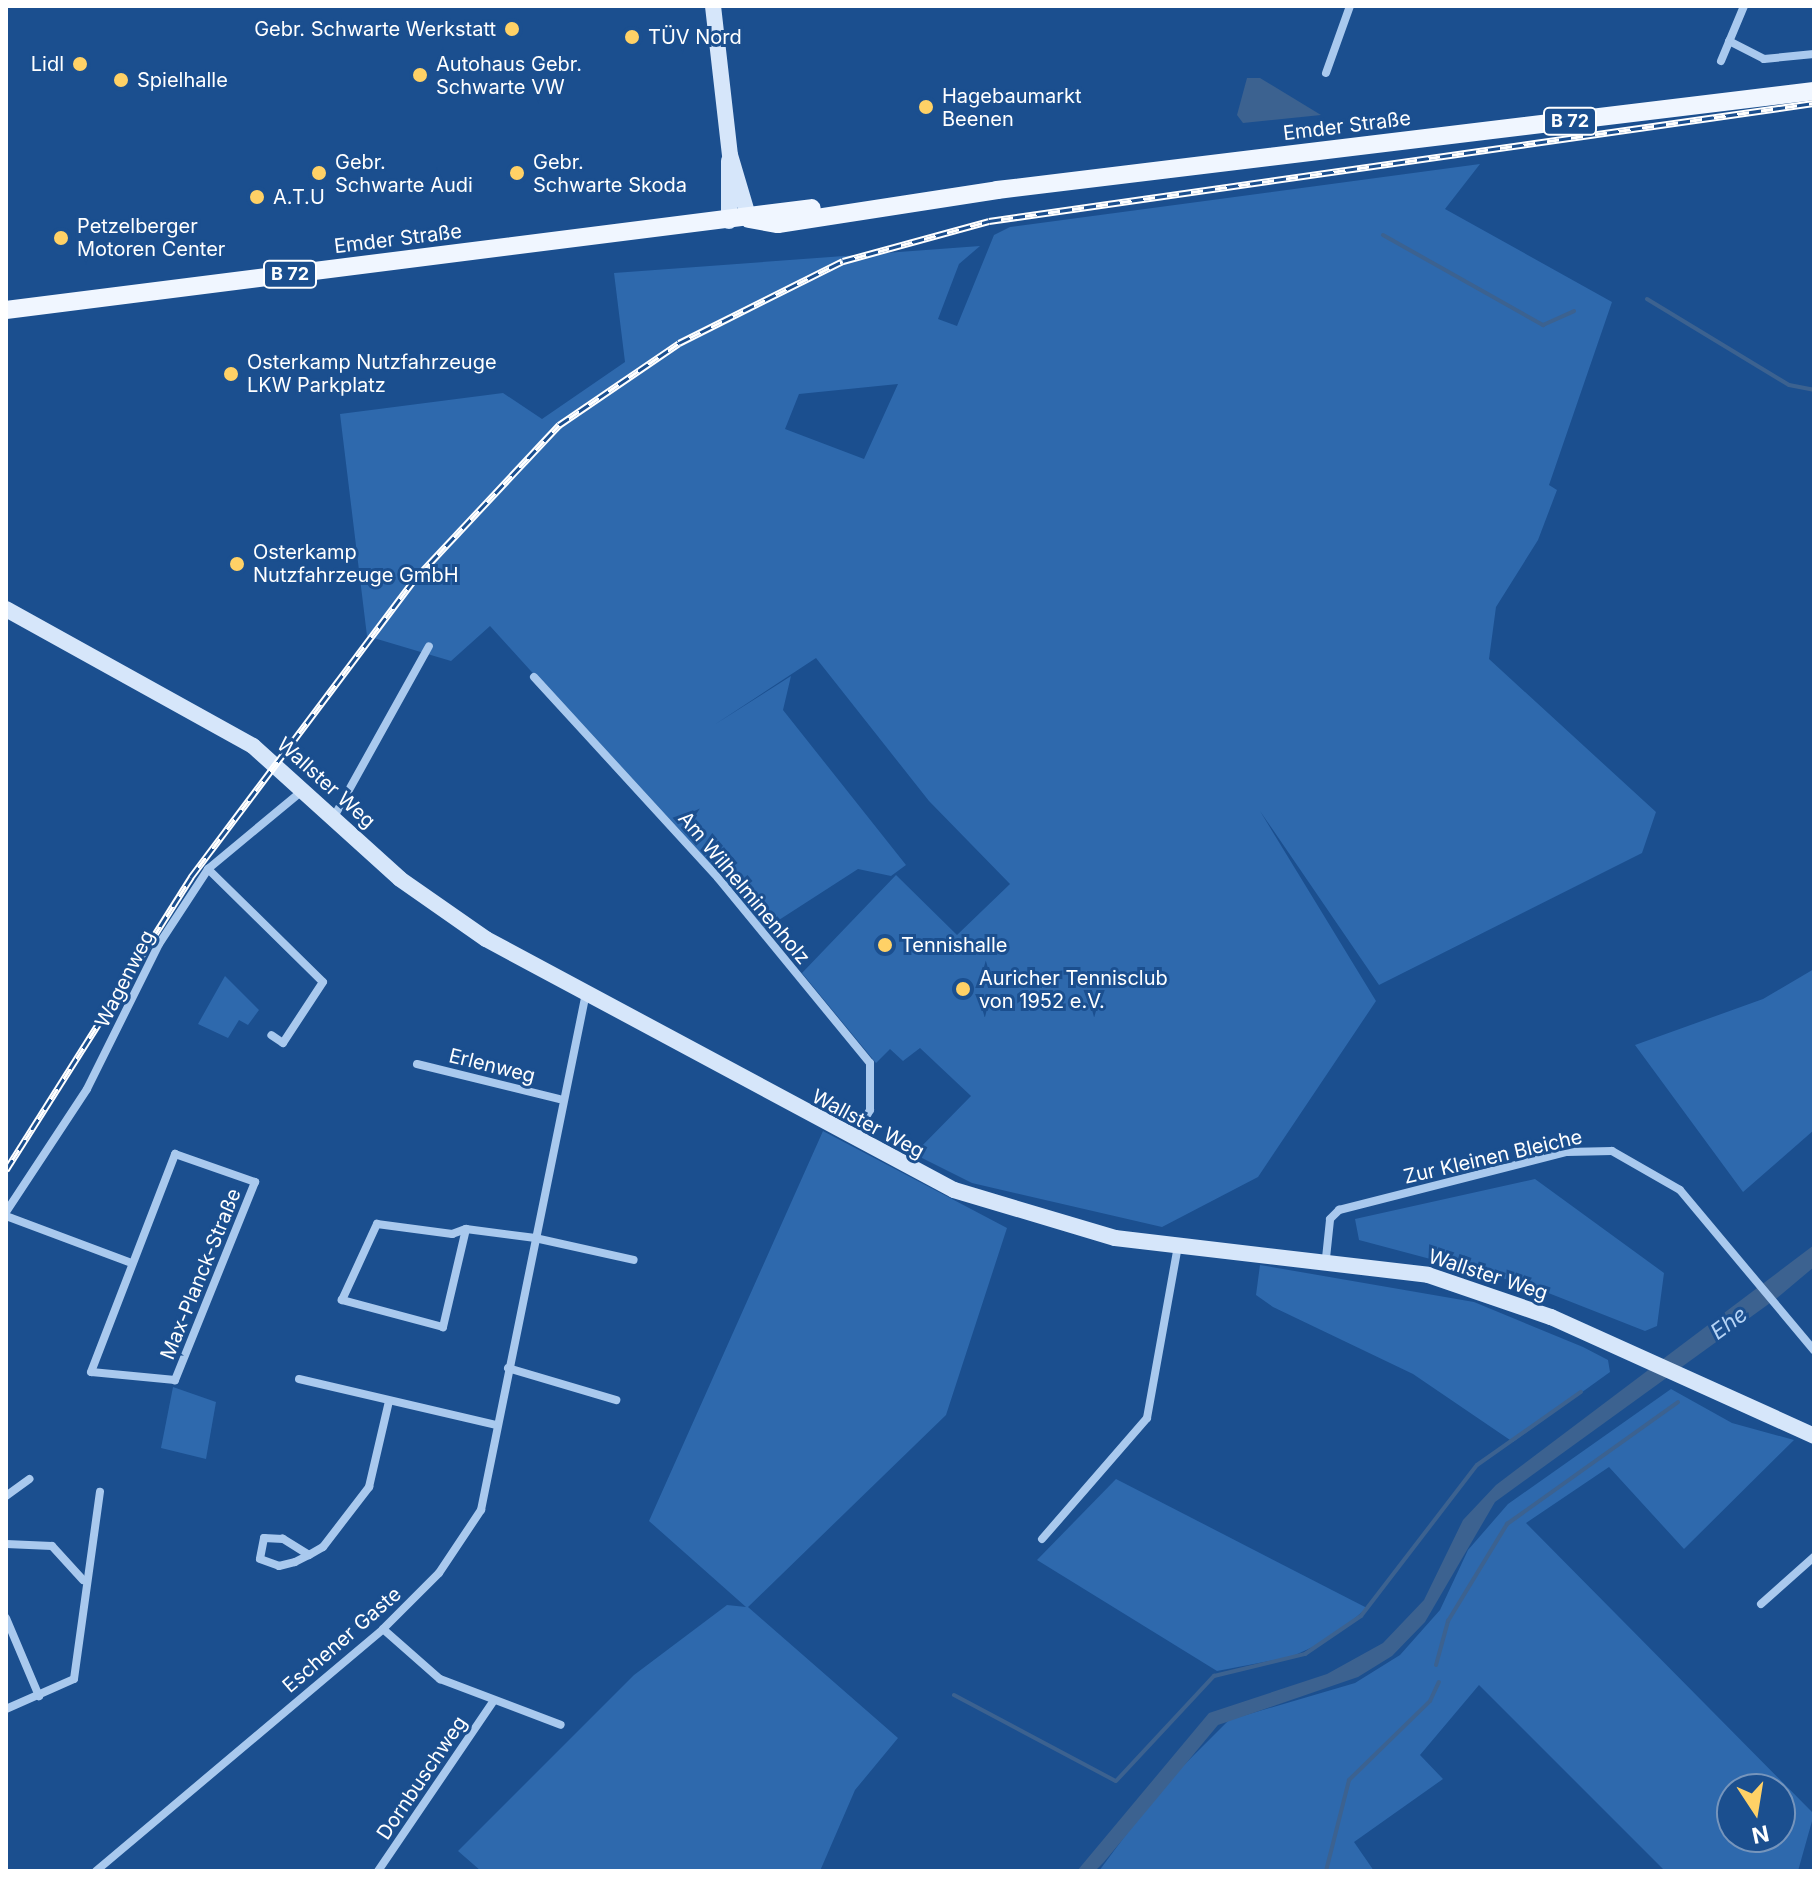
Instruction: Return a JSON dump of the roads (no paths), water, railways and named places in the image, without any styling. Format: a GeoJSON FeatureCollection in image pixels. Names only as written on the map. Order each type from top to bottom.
{"type":"FeatureCollection","features":[{"type":"Feature","properties":{"kind":"main road","name":"Emder Straße"},"geometry":{"type":"LineString","coordinates":[[6,310],[749,219],[773,210],[885,205],[1814,91]]}},
{"type":"Feature","properties":{"kind":"street"},"geometry":{"type":"LineString","coordinates":[[713,6],[730,155],[729,221]]}},
{"type":"Feature","properties":{"kind":"street"},"geometry":{"type":"LineString","coordinates":[[1326,73],[1350,6]]}},
{"type":"Feature","properties":{"kind":"street"},"geometry":{"type":"LineString","coordinates":[[1721,61],[1744,6]]}},
{"type":"Feature","properties":{"kind":"street"},"geometry":{"type":"LineString","coordinates":[[1729,41],[1764,59],[1814,54]]}},
{"type":"Feature","properties":{"kind":"street"},"geometry":{"type":"LineString","coordinates":[[730,155],[749,219]]}},
{"type":"Feature","properties":{"kind":"street","name":"Wallster Weg"},"geometry":{"type":"LineString","coordinates":[[6,609],[225,729],[306,788],[442,911],[853,1140],[1017,1212],[1178,1246],[1326,1258],[1487,1292],[1814,1436]]}},
{"type":"Feature","properties":{"kind":"street"},"geometry":{"type":"LineString","coordinates":[[335,815],[429,646]]}},
{"type":"Feature","properties":{"kind":"street","name":"Am Wilhelminenholz"},"geometry":{"type":"LineString","coordinates":[[534,677],[718,878],[870,1063],[870,1110],[853,1140]]}},
{"type":"Feature","properties":{"kind":"street","name":"Wagenweg"},"geometry":{"type":"LineString","coordinates":[[6,1214],[87,1089],[159,944],[208,869],[306,788]]}},
{"type":"Feature","properties":{"kind":"street"},"geometry":{"type":"LineString","coordinates":[[208,869],[323,982],[283,1043],[271,1035]]}},
{"type":"Feature","properties":{"kind":"street","name":"Eschener Gaste"},"geometry":{"type":"LineString","coordinates":[[96,1871],[383,1629],[439,1573],[481,1510],[559,1099],[586,993]]}},
{"type":"Feature","properties":{"kind":"street","name":"Erlenweg"},"geometry":{"type":"LineString","coordinates":[[417,1064],[559,1099]]}},
{"type":"Feature","properties":{"kind":"street","name":"Zur Kleinen Bleiche"},"geometry":{"type":"LineString","coordinates":[[1326,1258],[1330,1219],[1339,1210],[1600,1150],[1662,1174],[1814,1350]]}},
{"type":"Feature","properties":{"kind":"street","name":"Max-Planck-Straße"},"geometry":{"type":"LineString","coordinates":[[175,1154],[255,1182],[175,1380],[91,1372],[132,1263],[175,1154]]}},
{"type":"Feature","properties":{"kind":"street"},"geometry":{"type":"LineString","coordinates":[[6,1214],[132,1263]]}},
{"type":"Feature","properties":{"kind":"street"},"geometry":{"type":"LineString","coordinates":[[466,1229],[443,1327],[342,1300],[377,1224],[452,1234],[466,1229],[535,1238],[634,1260]]}},
{"type":"Feature","properties":{"kind":"street"},"geometry":{"type":"LineString","coordinates":[[1042,1539],[1147,1418],[1178,1246]]}},
{"type":"Feature","properties":{"kind":"street"},"geometry":{"type":"LineString","coordinates":[[508,1368],[616,1400]]}},
{"type":"Feature","properties":{"kind":"street"},"geometry":{"type":"LineString","coordinates":[[299,1379],[496,1425]]}},
{"type":"Feature","properties":{"kind":"street"},"geometry":{"type":"LineString","coordinates":[[309,1555],[283,1539],[264,1538],[260,1559],[279,1566],[309,1555],[369,1487],[389,1401]]}},
{"type":"Feature","properties":{"kind":"street"},"geometry":{"type":"LineString","coordinates":[[6,1496],[29,1479]]}},
{"type":"Feature","properties":{"kind":"street"},"geometry":{"type":"LineString","coordinates":[[6,1709],[74,1679],[83,1580],[100,1492]]}},
{"type":"Feature","properties":{"kind":"street"},"geometry":{"type":"LineString","coordinates":[[7,1543],[52,1546],[83,1580]]}},
{"type":"Feature","properties":{"kind":"street"},"geometry":{"type":"LineString","coordinates":[[1761,1604],[1814,1557]]}},
{"type":"Feature","properties":{"kind":"street"},"geometry":{"type":"LineString","coordinates":[[6,1618],[39,1696]]}},
{"type":"Feature","properties":{"kind":"street"},"geometry":{"type":"LineString","coordinates":[[383,1629],[440,1679],[493,1702],[561,1725]]}},
{"type":"Feature","properties":{"kind":"street","name":"Dornbuschweg"},"geometry":{"type":"LineString","coordinates":[[378,1871],[493,1702]]}},
{"type":"Feature","properties":{"kind":"water"},"geometry":{"type":"Polygon","coordinates":[[[1247,78],[1260,78],[1321,115],[1243,123],[1237,115],[1247,78]]]}},
{"type":"Feature","properties":{"kind":"water","name":"Ehe"},"geometry":{"type":"Polygon","coordinates":[[[1814,1245],[1814,1267],[1777,1298],[1495,1502],[1425,1622],[1392,1656],[1358,1677],[1218,1725],[1104,1862],[1095,1871],[1077,1871],[1209,1713],[1327,1674],[1383,1643],[1424,1600],[1463,1520],[1496,1485],[1814,1245]]]}},
{"type":"Feature","properties":{"kind":"waterway"},"geometry":{"type":"LineString","coordinates":[[1383,235],[1543,325],[1574,311]]}},
{"type":"Feature","properties":{"kind":"waterway"},"geometry":{"type":"LineString","coordinates":[[1647,299],[1789,385],[1814,390]]}},
{"type":"Feature","properties":{"kind":"waterway"},"geometry":{"type":"LineString","coordinates":[[954,1695],[1116,1781],[1214,1676],[1305,1654],[1361,1616],[1477,1465],[1581,1392]]}},
{"type":"Feature","properties":{"kind":"waterway"},"geometry":{"type":"LineString","coordinates":[[1436,1665],[1448,1621],[1507,1524],[1678,1402]]}},
{"type":"Feature","properties":{"kind":"waterway"},"geometry":{"type":"LineString","coordinates":[[1326,1871],[1349,1780],[1430,1701],[1439,1682]]}},
{"type":"Feature","properties":{"kind":"railway"},"geometry":{"type":"LineString","coordinates":[[6,1170],[191,877],[413,581],[559,425],[679,343],[843,261],[989,221],[1814,103]]}},
{"type":"Feature","properties":{"kind":"place","name":"Gebr. Schwarte Werkstatt"},"geometry":{"type":"Point","coordinates":[512,29]}},
{"type":"Feature","properties":{"kind":"place","name":"TÜV Nord"},"geometry":{"type":"Point","coordinates":[632,37]}},
{"type":"Feature","properties":{"kind":"place","name":"Lidl"},"geometry":{"type":"Point","coordinates":[80,64]}},
{"type":"Feature","properties":{"kind":"place","name":"Autohaus Gebr. Schwarte VW"},"geometry":{"type":"Point","coordinates":[420,75]}},
{"type":"Feature","properties":{"kind":"place","name":"Spielhalle"},"geometry":{"type":"Point","coordinates":[121,80]}},
{"type":"Feature","properties":{"kind":"place","name":"Hagebaumarkt Beenen"},"geometry":{"type":"Point","coordinates":[926,107]}},
{"type":"Feature","properties":{"kind":"place","name":"Gebr. Schwarte Audi"},"geometry":{"type":"Point","coordinates":[319,173]}},
{"type":"Feature","properties":{"kind":"place","name":"Gebr. Schwarte Skoda"},"geometry":{"type":"Point","coordinates":[517,173]}},
{"type":"Feature","properties":{"kind":"place","name":"A.T.U"},"geometry":{"type":"Point","coordinates":[257,197]}},
{"type":"Feature","properties":{"kind":"place","name":"Petzelberger Motoren Center"},"geometry":{"type":"Point","coordinates":[61,238]}},
{"type":"Feature","properties":{"kind":"place","name":"Osterkamp Nutzfahrzeuge LKW Parkplatz"},"geometry":{"type":"Point","coordinates":[231,374]}},
{"type":"Feature","properties":{"kind":"place","name":"Osterkamp Nutzfahrzeuge GmbH"},"geometry":{"type":"Point","coordinates":[237,564]}},
{"type":"Feature","properties":{"kind":"place","name":"Tennishalle"},"geometry":{"type":"Point","coordinates":[885,945]}},
{"type":"Feature","properties":{"kind":"place","name":"Auricher Tennisclub von 1952 e.V."},"geometry":{"type":"Point","coordinates":[963,989]}}]}
